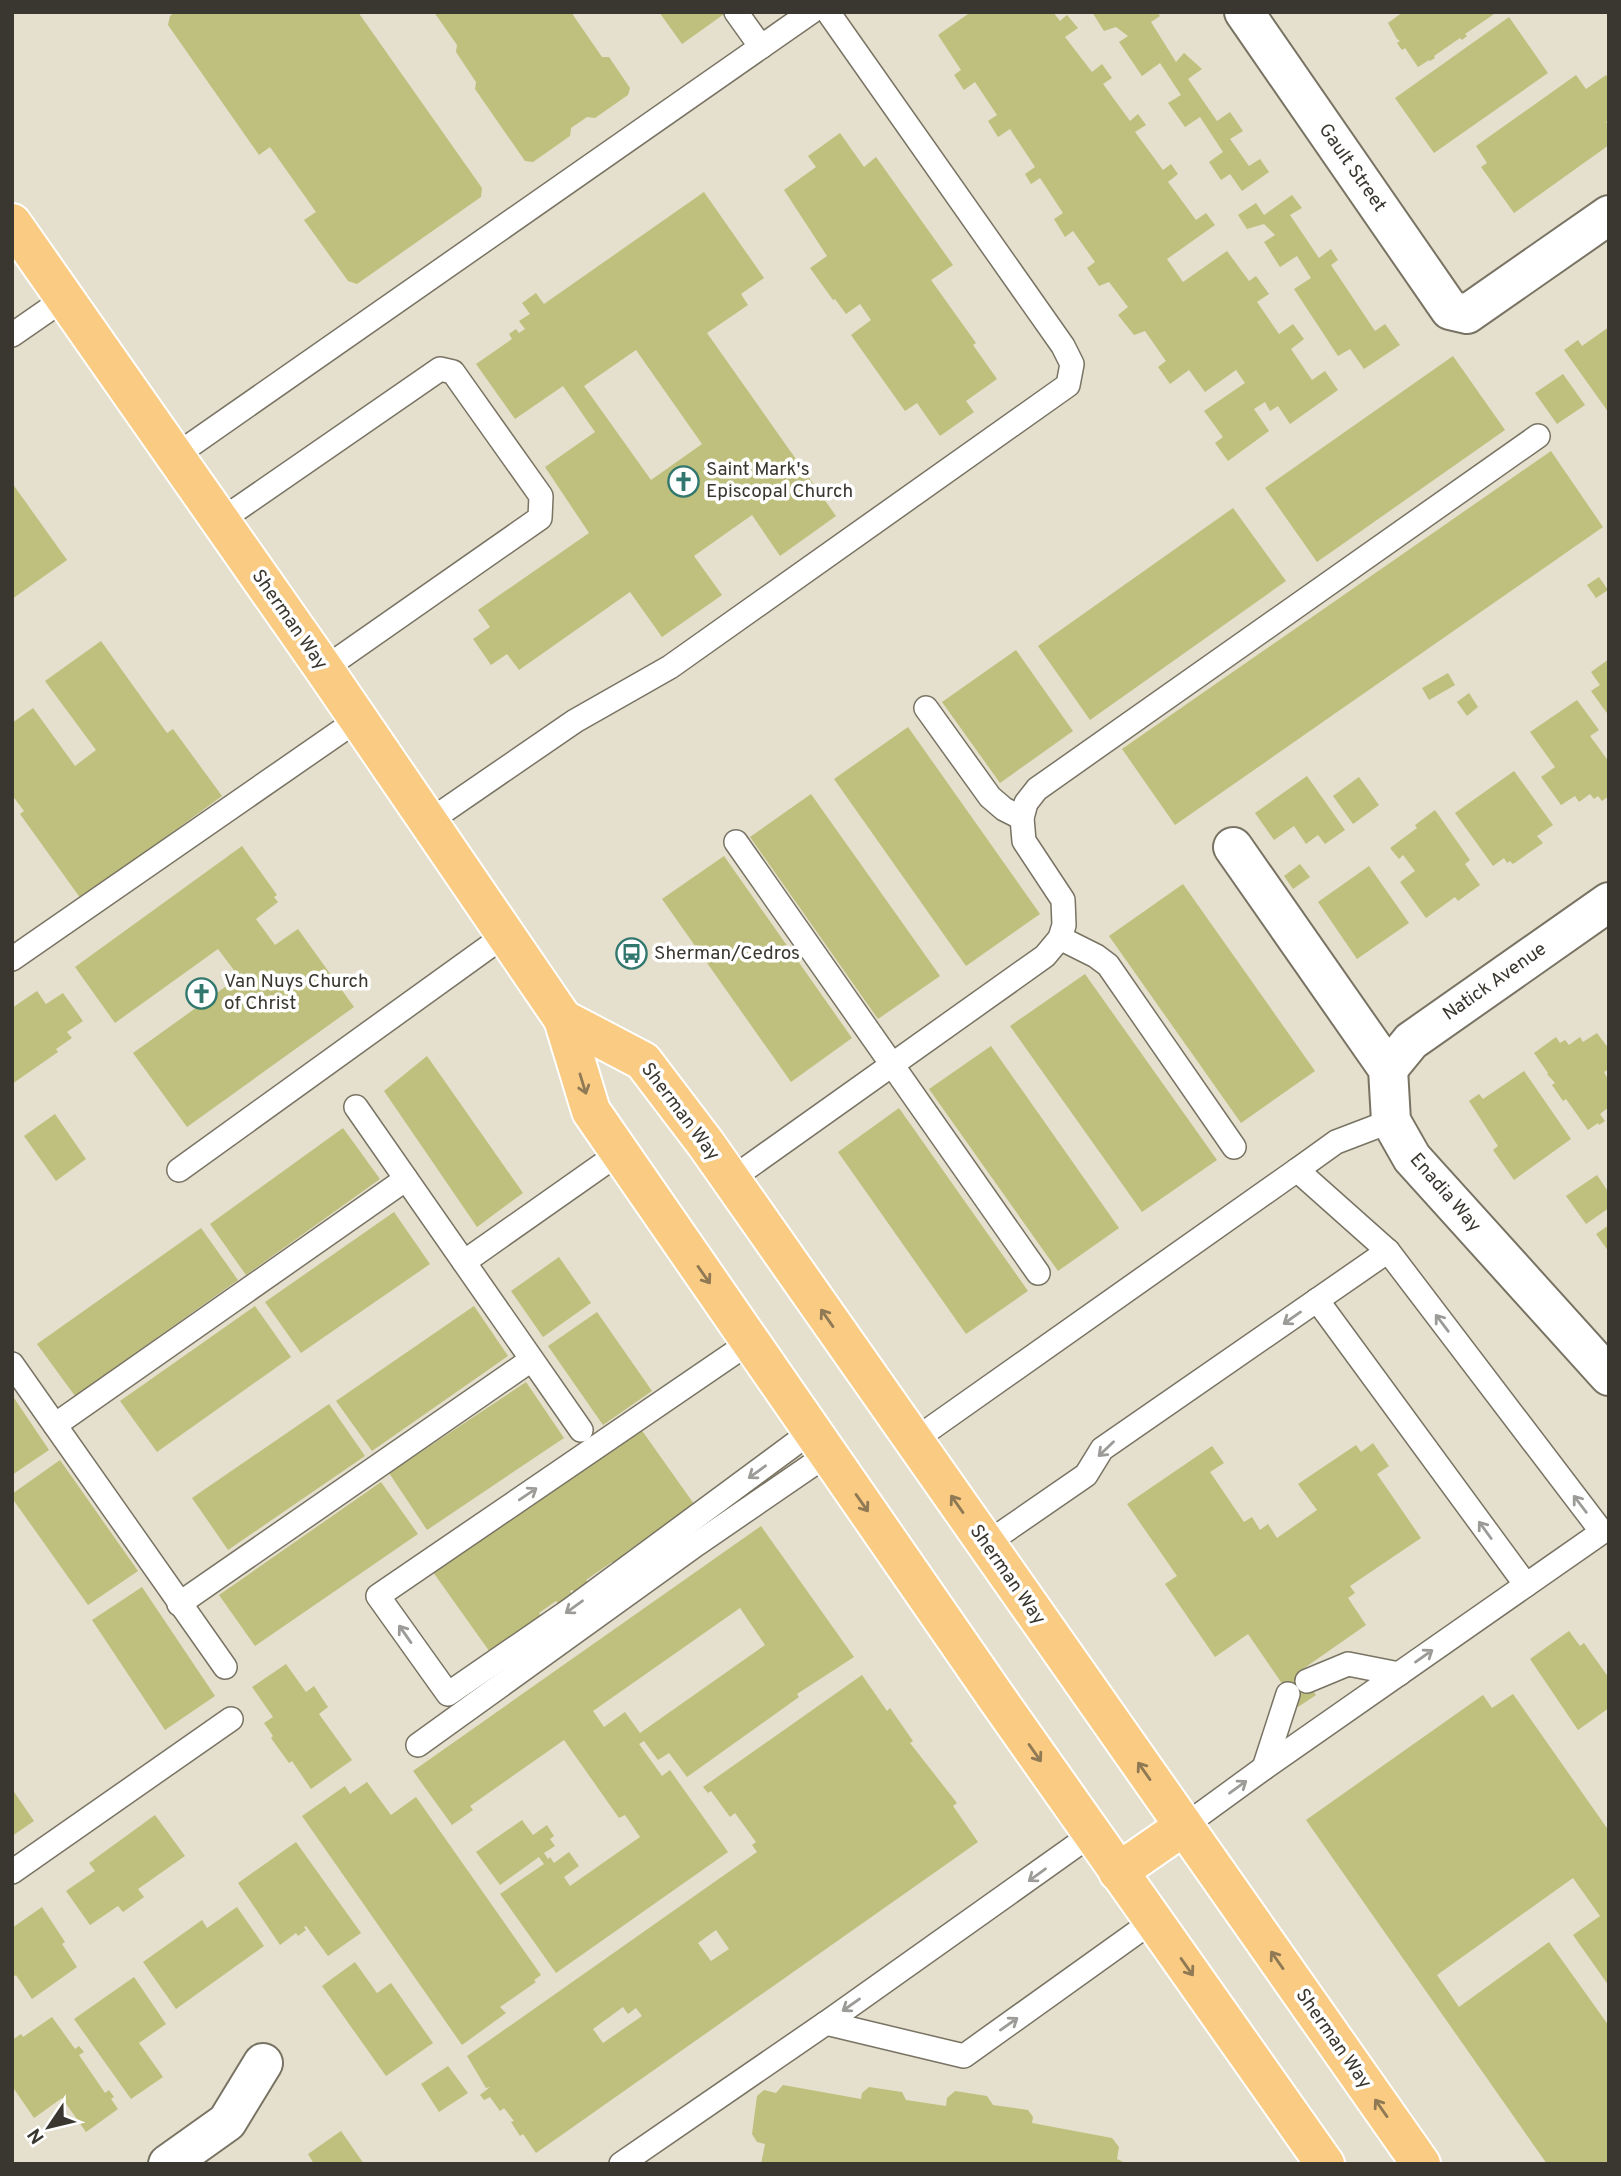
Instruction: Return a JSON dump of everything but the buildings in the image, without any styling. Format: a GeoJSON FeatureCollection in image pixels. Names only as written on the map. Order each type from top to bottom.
{"type":"FeatureCollection","features":[{"type":"Feature","properties":{"kind":"main road","name":"Sherman Way"},"geometry":{"type":"LineString","coordinates":[[12,223],[324,669],[563,1019],[591,1111],[1118,1872],[1325,2164]]}},
{"type":"Feature","properties":{"kind":"main road","name":"Sherman Way"},"geometry":{"type":"LineString","coordinates":[[563,1019],[643,1061],[730,1180],[1421,2164]]}},
{"type":"Feature","properties":{"kind":"main road"},"geometry":{"type":"LineString","coordinates":[[1118,1872],[1183,1827]]}},
{"type":"Feature","properties":{"kind":"street","name":"Gault Street"},"geometry":{"type":"LineString","coordinates":[[1244,12],[1451,310],[1467,314],[1609,215]]}},
{"type":"Feature","properties":{"kind":"street"},"geometry":{"type":"LineString","coordinates":[[1233,847],[1388,1069]]}},
{"type":"Feature","properties":{"kind":"street","name":"Natick Avenue"},"geometry":{"type":"LineString","coordinates":[[1388,1069],[1411,1041],[1609,902]]}},
{"type":"Feature","properties":{"kind":"street","name":"Enadia Way"},"geometry":{"type":"LineString","coordinates":[[1388,1069],[1391,1121],[1412,1158],[1609,1376]]}},
{"type":"Feature","properties":{"kind":"street"},"geometry":{"type":"LineString","coordinates":[[168,2164],[227,2122],[263,2063]]}},
{"type":"Feature","properties":{"kind":"lane"},"geometry":{"type":"LineString","coordinates":[[736,12],[761,47]]}},
{"type":"Feature","properties":{"kind":"lane"},"geometry":{"type":"LineString","coordinates":[[175,456],[811,12]]}},
{"type":"Feature","properties":{"kind":"lane"},"geometry":{"type":"LineString","coordinates":[[428,822],[575,721],[670,667],[1068,385],[1072,364],[1063,346],[828,12]]}},
{"type":"Feature","properties":{"kind":"lane"},"geometry":{"type":"LineString","coordinates":[[12,335],[64,299]]}},
{"type":"Feature","properties":{"kind":"lane"},"geometry":{"type":"LineString","coordinates":[[220,521],[440,369],[453,372],[541,496],[540,518],[324,669]]}},
{"type":"Feature","properties":{"kind":"lane"},"geometry":{"type":"LineString","coordinates":[[730,1180],[1045,956],[1060,938],[1064,925],[1063,900],[1024,841],[1022,818],[1026,803],[1037,789],[1538,436]]}},
{"type":"Feature","properties":{"kind":"lane"},"geometry":{"type":"LineString","coordinates":[[926,708],[990,797],[1004,809],[1022,818]]}},
{"type":"Feature","properties":{"kind":"lane"},"geometry":{"type":"LineString","coordinates":[[12,959],[357,720]]}},
{"type":"Feature","properties":{"kind":"lane"},"geometry":{"type":"LineString","coordinates":[[736,842],[1038,1273]]}},
{"type":"Feature","properties":{"kind":"lane"},"geometry":{"type":"LineString","coordinates":[[179,1170],[505,935]]}},
{"type":"Feature","properties":{"kind":"lane"},"geometry":{"type":"LineString","coordinates":[[1060,938],[1108,965],[1234,1147]]}},
{"type":"Feature","properties":{"kind":"lane"},"geometry":{"type":"LineString","coordinates":[[356,1107],[581,1430]]}},
{"type":"Feature","properties":{"kind":"lane"},"geometry":{"type":"LineString","coordinates":[[913,1441],[1336,1142],[1391,1121]]}},
{"type":"Feature","properties":{"kind":"lane"},"geometry":{"type":"LineString","coordinates":[[464,1262],[620,1153]]}},
{"type":"Feature","properties":{"kind":"lane"},"geometry":{"type":"LineString","coordinates":[[1183,1827],[1605,1529],[1388,1251],[1297,1170]]}},
{"type":"Feature","properties":{"kind":"lane"},"geometry":{"type":"LineString","coordinates":[[55,1425],[406,1179]]}},
{"type":"Feature","properties":{"kind":"lane"},"geometry":{"type":"LineString","coordinates":[[986,1544],[1086,1475],[1102,1450],[1388,1251]]}},
{"type":"Feature","properties":{"kind":"lane"},"geometry":{"type":"LineString","coordinates":[[1317,1300],[1526,1585]]}},
{"type":"Feature","properties":{"kind":"lane"},"geometry":{"type":"LineString","coordinates":[[750,1342],[379,1596],[448,1694],[820,1443]]}},
{"type":"Feature","properties":{"kind":"lane"},"geometry":{"type":"LineString","coordinates":[[179,1604],[531,1360]]}},
{"type":"Feature","properties":{"kind":"lane"},"geometry":{"type":"LineString","coordinates":[[12,1364],[225,1667]]}},
{"type":"Feature","properties":{"kind":"lane"},"geometry":{"type":"LineString","coordinates":[[418,1745],[697,1544],[820,1443]]}},
{"type":"Feature","properties":{"kind":"lane"},"geometry":{"type":"LineString","coordinates":[[1264,1768],[1298,1688],[1348,1664],[1399,1674]]}},
{"type":"Feature","properties":{"kind":"lane"},"geometry":{"type":"LineString","coordinates":[[12,1872],[230,1719]]}},
{"type":"Feature","properties":{"kind":"lane"},"geometry":{"type":"LineString","coordinates":[[621,2164],[826,2023],[1092,1834]]}},
{"type":"Feature","properties":{"kind":"lane"},"geometry":{"type":"LineString","coordinates":[[826,2023],[964,2056],[1154,1920]]}},
{"type":"Feature","properties":{"kind":"place","name":"Saint Mark's Episcopal Church"},"geometry":{"type":"Point","coordinates":[683,481]}},
{"type":"Feature","properties":{"kind":"place","name":"Sherman/Cedros"},"geometry":{"type":"Point","coordinates":[631,954]}},
{"type":"Feature","properties":{"kind":"place","name":"Van Nuys Church of Christ"},"geometry":{"type":"Point","coordinates":[201,993]}}]}
